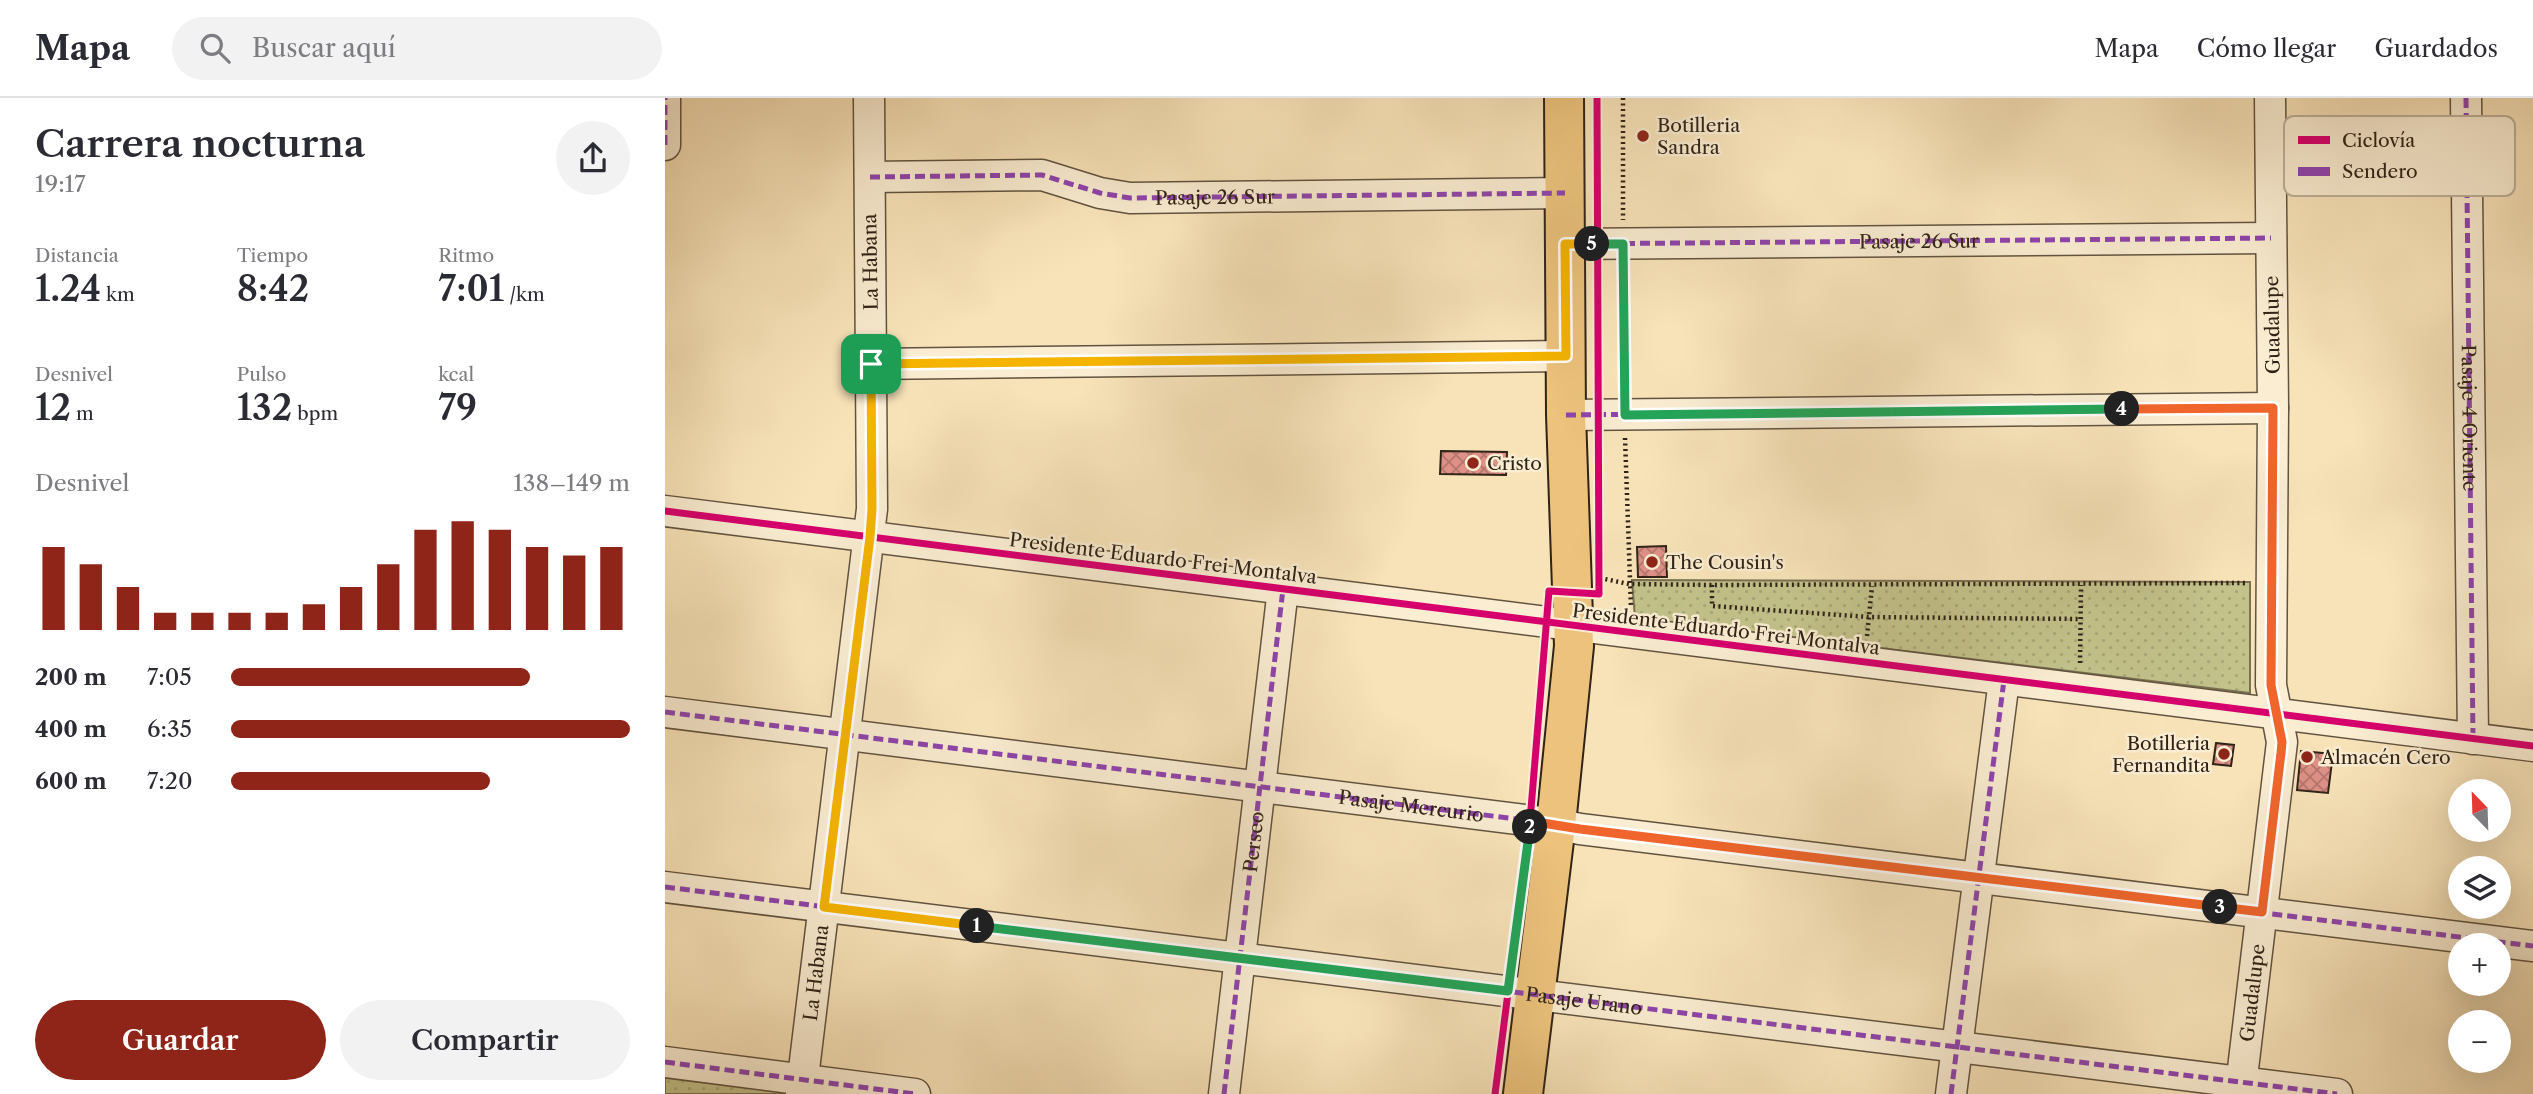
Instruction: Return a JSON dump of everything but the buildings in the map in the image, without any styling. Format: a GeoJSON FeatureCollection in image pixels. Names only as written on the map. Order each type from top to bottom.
{"type":"FeatureCollection","features":[{"type":"Feature","properties":{"kind":"main road"},"geometry":{"type":"LineString","coordinates":[[1523,1094],[1582,599],[1566,415],[1564,98]]}},
{"type":"Feature","properties":{"kind":"street"},"geometry":{"type":"LineString","coordinates":[[665,98],[665,145]]}},
{"type":"Feature","properties":{"kind":"street","name":"La Habana"},"geometry":{"type":"LineString","coordinates":[[802,1087],[872,509],[869,98]]}},
{"type":"Feature","properties":{"kind":"street","name":"Guadalupe"},"geometry":{"type":"LineString","coordinates":[[2241,1088],[2282,742],[2271,685],[2273,408],[2270,98]]}},
{"type":"Feature","properties":{"kind":"street","name":"Pasaje 4 Oriente"},"geometry":{"type":"LineString","coordinates":[[2466,98],[2466,116]]}},
{"type":"Feature","properties":{"kind":"street","name":"Pasaje 26 Sur"},"geometry":{"type":"LineString","coordinates":[[870,177],[1042,175],[1130,198],[1565,193]]}},
{"type":"Feature","properties":{"kind":"street","name":"Pasaje 4 Oriente"},"geometry":{"type":"LineString","coordinates":[[2467,196],[2473,738]]}},
{"type":"Feature","properties":{"kind":"street","name":"Pasaje 26 Sur"},"geometry":{"type":"LineString","coordinates":[[1565,244],[2271,238]]}},
{"type":"Feature","properties":{"kind":"street"},"geometry":{"type":"LineString","coordinates":[[871,364],[1566,356]]}},
{"type":"Feature","properties":{"kind":"street"},"geometry":{"type":"LineString","coordinates":[[1566,415],[2273,408]]}},
{"type":"Feature","properties":{"kind":"street","name":"Presidente Eduardo Frei Montalva"},"geometry":{"type":"LineString","coordinates":[[665,511],[1283,589],[1582,599],[2004,680],[2533,746]]}},
{"type":"Feature","properties":{"kind":"street","name":"Perseo"},"geometry":{"type":"LineString","coordinates":[[1224,1094],[1283,589]]}},
{"type":"Feature","properties":{"kind":"street"},"geometry":{"type":"LineString","coordinates":[[1951,1094],[2004,680]]}},
{"type":"Feature","properties":{"kind":"street","name":"Pasaje Mercurio"},"geometry":{"type":"LineString","coordinates":[[665,712],[1556,824],[1594,831],[2533,946]]}},
{"type":"Feature","properties":{"kind":"street","name":"Pasaje Urano"},"geometry":{"type":"LineString","coordinates":[[665,887],[1957,1047],[2241,1088],[2337,1094]]}},
{"type":"Feature","properties":{"kind":"street"},"geometry":{"type":"LineString","coordinates":[[665,1062],[802,1087],[915,1094]]}},
{"type":"Feature","properties":{"kind":"path"},"geometry":{"type":"LineString","coordinates":[[1623,98],[1625,415],[1632,609]]}},
{"type":"Feature","properties":{"kind":"path"},"geometry":{"type":"LineString","coordinates":[[1582,599],[1599,564]]}},
{"type":"Feature","properties":{"kind":"path"},"geometry":{"type":"LineString","coordinates":[[1582,599],[1629,584],[1872,586],[2272,581]]}},
{"type":"Feature","properties":{"kind":"path"},"geometry":{"type":"LineString","coordinates":[[1711,585],[1711,617]]}},
{"type":"Feature","properties":{"kind":"path"},"geometry":{"type":"LineString","coordinates":[[2080,663],[2081,585]]}},
{"type":"Feature","properties":{"kind":"path"},"geometry":{"type":"LineString","coordinates":[[1867,636],[1872,586]]}},
{"type":"Feature","properties":{"kind":"path"},"geometry":{"type":"LineString","coordinates":[[1711,606],[1869,617],[2080,619]]}},
{"type":"Feature","properties":{"kind":"path"},"geometry":{"type":"LineString","coordinates":[[1854,635],[1880,638]]}},
{"type":"Feature","properties":{"kind":"path"},"geometry":{"type":"LineString","coordinates":[[2067,662],[2093,665]]}},
{"type":"Feature","properties":{"kind":"shaded area"},"geometry":{"type":"Polygon","coordinates":[[[1632,580],[2250,582],[2250,693],[1635,618],[1632,580]]]}},
{"type":"Feature","properties":{"kind":"shaded area"},"geometry":{"type":"Polygon","coordinates":[[[665,1077],[784,1091],[783,1094],[665,1094],[665,1077]]]}},
{"type":"Feature","properties":{"kind":"marked path"},"geometry":{"type":"LineString","coordinates":[[665,98],[665,145]]}},
{"type":"Feature","properties":{"kind":"marked path"},"geometry":{"type":"LineString","coordinates":[[2466,98],[2466,116]]}},
{"type":"Feature","properties":{"kind":"marked path"},"geometry":{"type":"LineString","coordinates":[[870,177],[1042,175],[1100,193],[1130,198],[1565,193]]}},
{"type":"Feature","properties":{"kind":"marked path"},"geometry":{"type":"LineString","coordinates":[[2467,196],[2473,739]]}},
{"type":"Feature","properties":{"kind":"marked path"},"geometry":{"type":"LineString","coordinates":[[1565,244],[2271,238]]}},
{"type":"Feature","properties":{"kind":"marked path"},"geometry":{"type":"LineString","coordinates":[[871,364],[1566,356]]}},
{"type":"Feature","properties":{"kind":"marked path"},"geometry":{"type":"LineString","coordinates":[[1566,415],[2273,408]]}},
{"type":"Feature","properties":{"kind":"marked path"},"geometry":{"type":"LineString","coordinates":[[1224,1094],[1283,589]]}},
{"type":"Feature","properties":{"kind":"marked path"},"geometry":{"type":"LineString","coordinates":[[1951,1094],[2004,680]]}},
{"type":"Feature","properties":{"kind":"marked path"},"geometry":{"type":"LineString","coordinates":[[665,712],[1580,829],[2533,946]]}},
{"type":"Feature","properties":{"kind":"marked path"},"geometry":{"type":"LineString","coordinates":[[665,887],[2337,1094]]}},
{"type":"Feature","properties":{"kind":"marked path"},"geometry":{"type":"LineString","coordinates":[[665,1062],[915,1094]]}},
{"type":"Feature","properties":{"kind":"cycle path"},"geometry":{"type":"LineString","coordinates":[[1495,1094],[1530,821],[1549,591],[1599,594],[1597,98]]}},
{"type":"Feature","properties":{"kind":"cycle path"},"geometry":{"type":"LineString","coordinates":[[665,511],[2533,746]]}},
{"type":"Feature","properties":{"kind":"place","name":"Botilleria Sandra"},"geometry":{"type":"Point","coordinates":[1643,136]}},
{"type":"Feature","properties":{"kind":"place","name":"Cristo"},"geometry":{"type":"Point","coordinates":[1473,463]}},
{"type":"Feature","properties":{"kind":"place","name":"The Cousin's"},"geometry":{"type":"Point","coordinates":[1652,562]}},
{"type":"Feature","properties":{"kind":"place","name":"Botilleria Fernandita"},"geometry":{"type":"Point","coordinates":[2224,754]}},
{"type":"Feature","properties":{"kind":"place","name":"Almacén Cero"},"geometry":{"type":"Point","coordinates":[2307,757]}},
{"type":"Feature","properties":{"kind":"route"},"geometry":{"type":"LineString","coordinates":[[1565,244],[1623,244],[1625,415],[2273,408],[2271,685],[2282,742],[2262,912],[1530,821],[1508,991],[824,907],[870,537],[871,364],[1566,356],[1565,244]]}}]}
